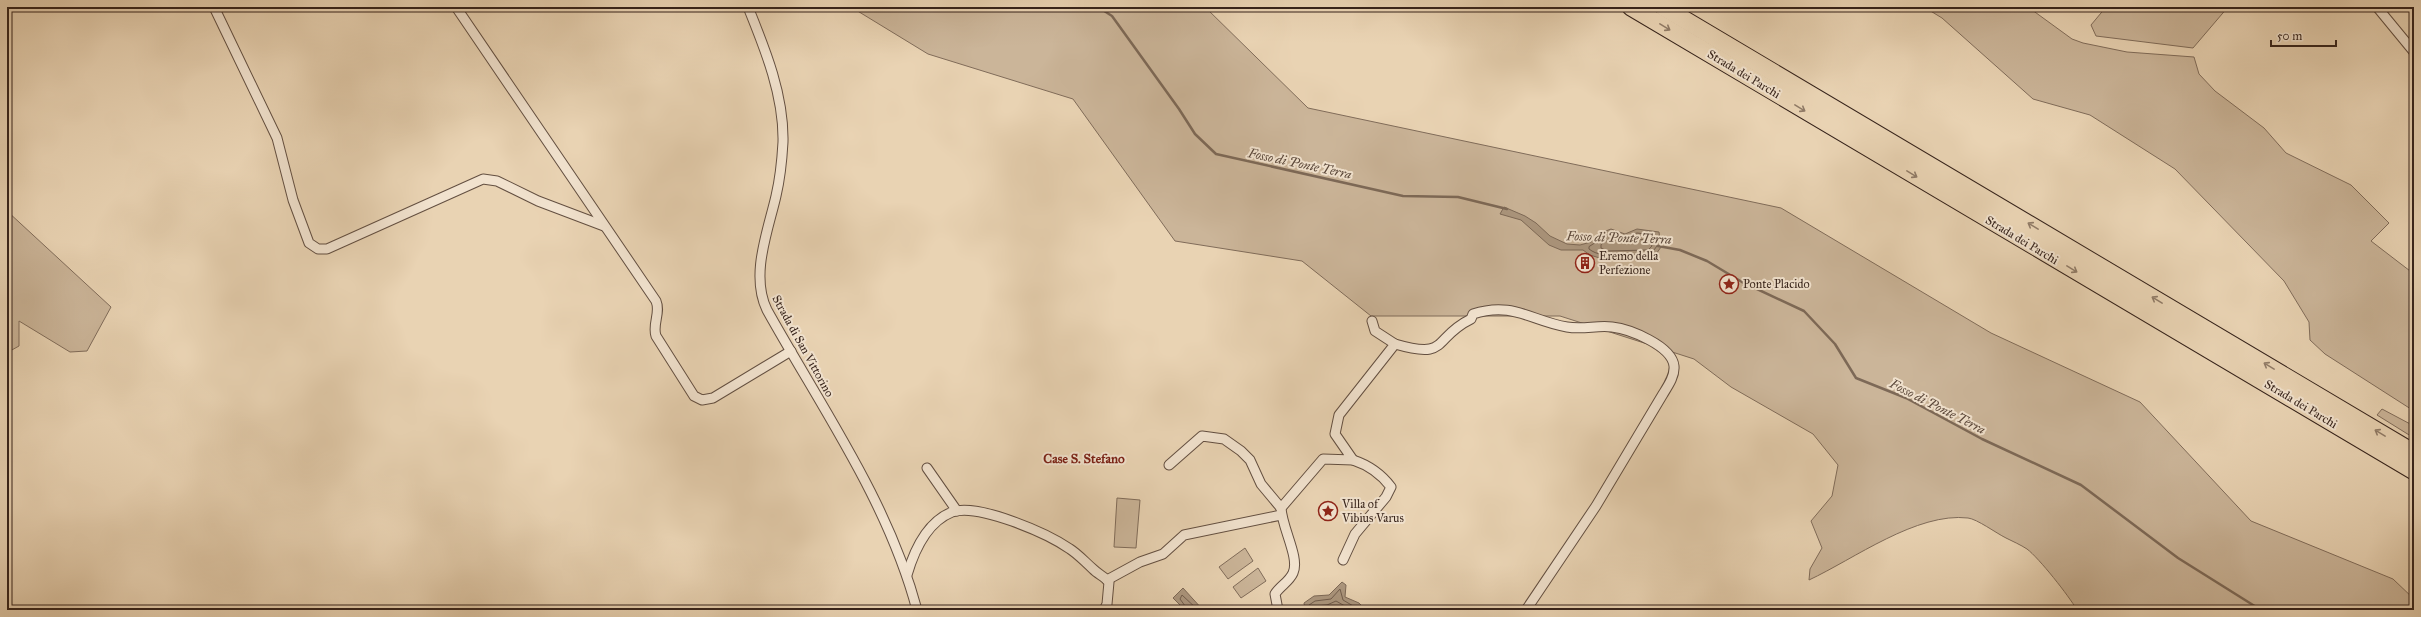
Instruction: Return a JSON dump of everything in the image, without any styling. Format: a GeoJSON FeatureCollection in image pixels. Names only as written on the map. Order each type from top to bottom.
{"type":"FeatureCollection","features":[{"type":"Feature","properties":{"kind":"highway","name":"Strada dei Parchi"},"geometry":{"type":"LineString","coordinates":[[1632,7],[2414,471]]}},
{"type":"Feature","properties":{"kind":"highway","name":"Strada dei Parchi"},"geometry":{"type":"LineString","coordinates":[[1663,7],[2414,453]]}},
{"type":"Feature","properties":{"kind":"street"},"geometry":{"type":"LineString","coordinates":[[214,7],[278,138],[295,206],[309,243],[314,247],[327,249],[484,179],[497,181],[538,201],[604,226]]}},
{"type":"Feature","properties":{"kind":"street"},"geometry":{"type":"LineString","coordinates":[[456,7],[656,301],[658,307],[654,326],[656,336],[696,398],[706,400],[714,398],[791,351]]}},
{"type":"Feature","properties":{"kind":"street","name":"Strada di San Vittorino"},"geometry":{"type":"LineString","coordinates":[[748,7],[770,63],[783,133],[778,186],[761,264],[760,290],[765,307],[862,477],[888,528],[908,575],[917,610]]}},
{"type":"Feature","properties":{"kind":"street"},"geometry":{"type":"LineString","coordinates":[[2377,7],[2414,52]]}},
{"type":"Feature","properties":{"kind":"street"},"geometry":{"type":"LineString","coordinates":[[1372,322],[1375,331],[1395,344],[1417,351],[1432,350],[1445,340],[1458,325],[1471,319],[1473,314],[1502,310],[1524,313],[1571,328],[1605,326],[1621,328],[1659,346],[1672,361],[1673,374],[1664,394],[1596,506],[1526,610]]}},
{"type":"Feature","properties":{"kind":"street"},"geometry":{"type":"LineString","coordinates":[[1353,460],[1335,434],[1339,415],[1395,344]]}},
{"type":"Feature","properties":{"kind":"street"},"geometry":{"type":"LineString","coordinates":[[1169,464],[1202,436],[1224,439],[1248,457],[1260,482],[1281,512],[1296,566],[1291,577],[1275,594],[1278,610]]}},
{"type":"Feature","properties":{"kind":"street"},"geometry":{"type":"LineString","coordinates":[[1107,580],[1140,562],[1163,554],[1184,535],[1281,512],[1323,459],[1353,460],[1369,467],[1384,478],[1391,487],[1386,497],[1355,534],[1343,560]]}},
{"type":"Feature","properties":{"kind":"street"},"geometry":{"type":"LineString","coordinates":[[927,468],[957,511]]}},
{"type":"Feature","properties":{"kind":"street"},"geometry":{"type":"LineString","coordinates":[[908,575],[917,548],[928,531],[941,518],[957,511],[974,510],[997,516],[1059,542],[1074,551],[1107,580],[1110,586],[1108,604],[1104,610]]}},
{"type":"Feature","properties":{"kind":"shaded area"},"geometry":{"type":"Polygon","coordinates":[[[851,7],[1205,7],[1308,108],[1781,208],[1991,333],[2140,402],[2251,521],[2393,579],[2414,599],[2414,610],[2077,610],[2054,578],[2039,560],[2027,549],[1981,523],[1968,518],[1948,518],[1928,522],[1907,529],[1809,580],[1810,569],[1822,548],[1811,521],[1832,496],[1838,465],[1813,434],[1731,387],[1694,359],[1560,316],[1371,316],[1302,261],[1175,241],[1073,99],[928,54],[851,7]]]}},
{"type":"Feature","properties":{"kind":"shaded area"},"geometry":{"type":"Polygon","coordinates":[[[1924,7],[2028,7],[2072,39],[2083,43],[2127,52],[2194,57],[2199,74],[2215,91],[2264,128],[2286,153],[2351,185],[2389,223],[2371,241],[2414,274],[2414,411],[2325,354],[2310,340],[2309,322],[2284,281],[2175,169],[2090,115],[2033,99],[1942,18],[1924,7]]]}},
{"type":"Feature","properties":{"kind":"shaded area"},"geometry":{"type":"Polygon","coordinates":[[[2106,7],[2228,7],[2193,48],[2096,36],[2091,25],[2106,7]]]}},
{"type":"Feature","properties":{"kind":"shaded area"},"geometry":{"type":"Polygon","coordinates":[[[7,211],[111,307],[87,351],[70,352],[19,321],[19,346],[10,351],[7,346],[7,211]]]}},
{"type":"Feature","properties":{"kind":"shaded area"},"geometry":{"type":"Polygon","coordinates":[[[2382,409],[2414,426],[2414,438],[2377,415],[2382,409]]]}},
{"type":"Feature","properties":{"kind":"shaded area"},"geometry":{"type":"Polygon","coordinates":[[[7,445],[10,473],[7,493],[7,445]]]}},
{"type":"Feature","properties":{"kind":"shaded area"},"geometry":{"type":"Polygon","coordinates":[[[1117,498],[1140,500],[1136,548],[1114,547],[1117,498]]]}},
{"type":"Feature","properties":{"kind":"shaded area"},"geometry":{"type":"Polygon","coordinates":[[[1245,548],[1253,561],[1228,579],[1219,567],[1245,548]]]}},
{"type":"Feature","properties":{"kind":"shaded area"},"geometry":{"type":"Polygon","coordinates":[[[1258,568],[1266,581],[1241,598],[1233,587],[1258,568]]]}},
{"type":"Feature","properties":{"kind":"water"},"geometry":{"type":"Polygon","coordinates":[[[1504,207],[1525,216],[1536,223],[1550,236],[1567,244],[1580,245],[1591,242],[1603,232],[1611,229],[1625,234],[1637,229],[1659,232],[1661,247],[1652,260],[1626,258],[1606,260],[1590,255],[1583,250],[1561,250],[1549,245],[1521,220],[1500,214],[1504,207]]]}},
{"type":"Feature","properties":{"kind":"water"},"geometry":{"type":"Polygon","coordinates":[[[1342,582],[1346,585],[1345,597],[1359,603],[1366,610],[1305,610],[1304,603],[1314,596],[1329,595],[1342,582]]]}},
{"type":"Feature","properties":{"kind":"water"},"geometry":{"type":"Polygon","coordinates":[[[1183,588],[1203,610],[1185,610],[1173,598],[1183,588]]]}},
{"type":"Feature","properties":{"kind":"waterway","name":"Fosso di Ponte Terra"},"geometry":{"type":"LineString","coordinates":[[1098,7],[1112,16],[1179,109],[1195,134],[1216,154],[1403,196],[1458,197],[1507,209]]}},
{"type":"Feature","properties":{"kind":"waterway","name":"Fosso di Ponte Terra"},"geometry":{"type":"LineString","coordinates":[[1658,246],[1680,250],[1707,261],[1742,282],[1804,311],[1835,344],[1856,378],[1906,398],[1982,439],[2081,485],[2178,558],[2261,610]]}},
{"type":"Feature","properties":{"kind":"place","name":"Eremo della Perfezione"},"geometry":{"type":"Point","coordinates":[1585,263]}},
{"type":"Feature","properties":{"kind":"place","name":"Ponte Placido"},"geometry":{"type":"Point","coordinates":[1729,284]}},
{"type":"Feature","properties":{"kind":"place","name":"Villa of Vibius Varus"},"geometry":{"type":"Point","coordinates":[1328,511]}},
{"type":"Feature","properties":{"kind":"district","name":"Case S. Stefano"},"geometry":{"type":"Point","coordinates":[1084,458]}}]}
